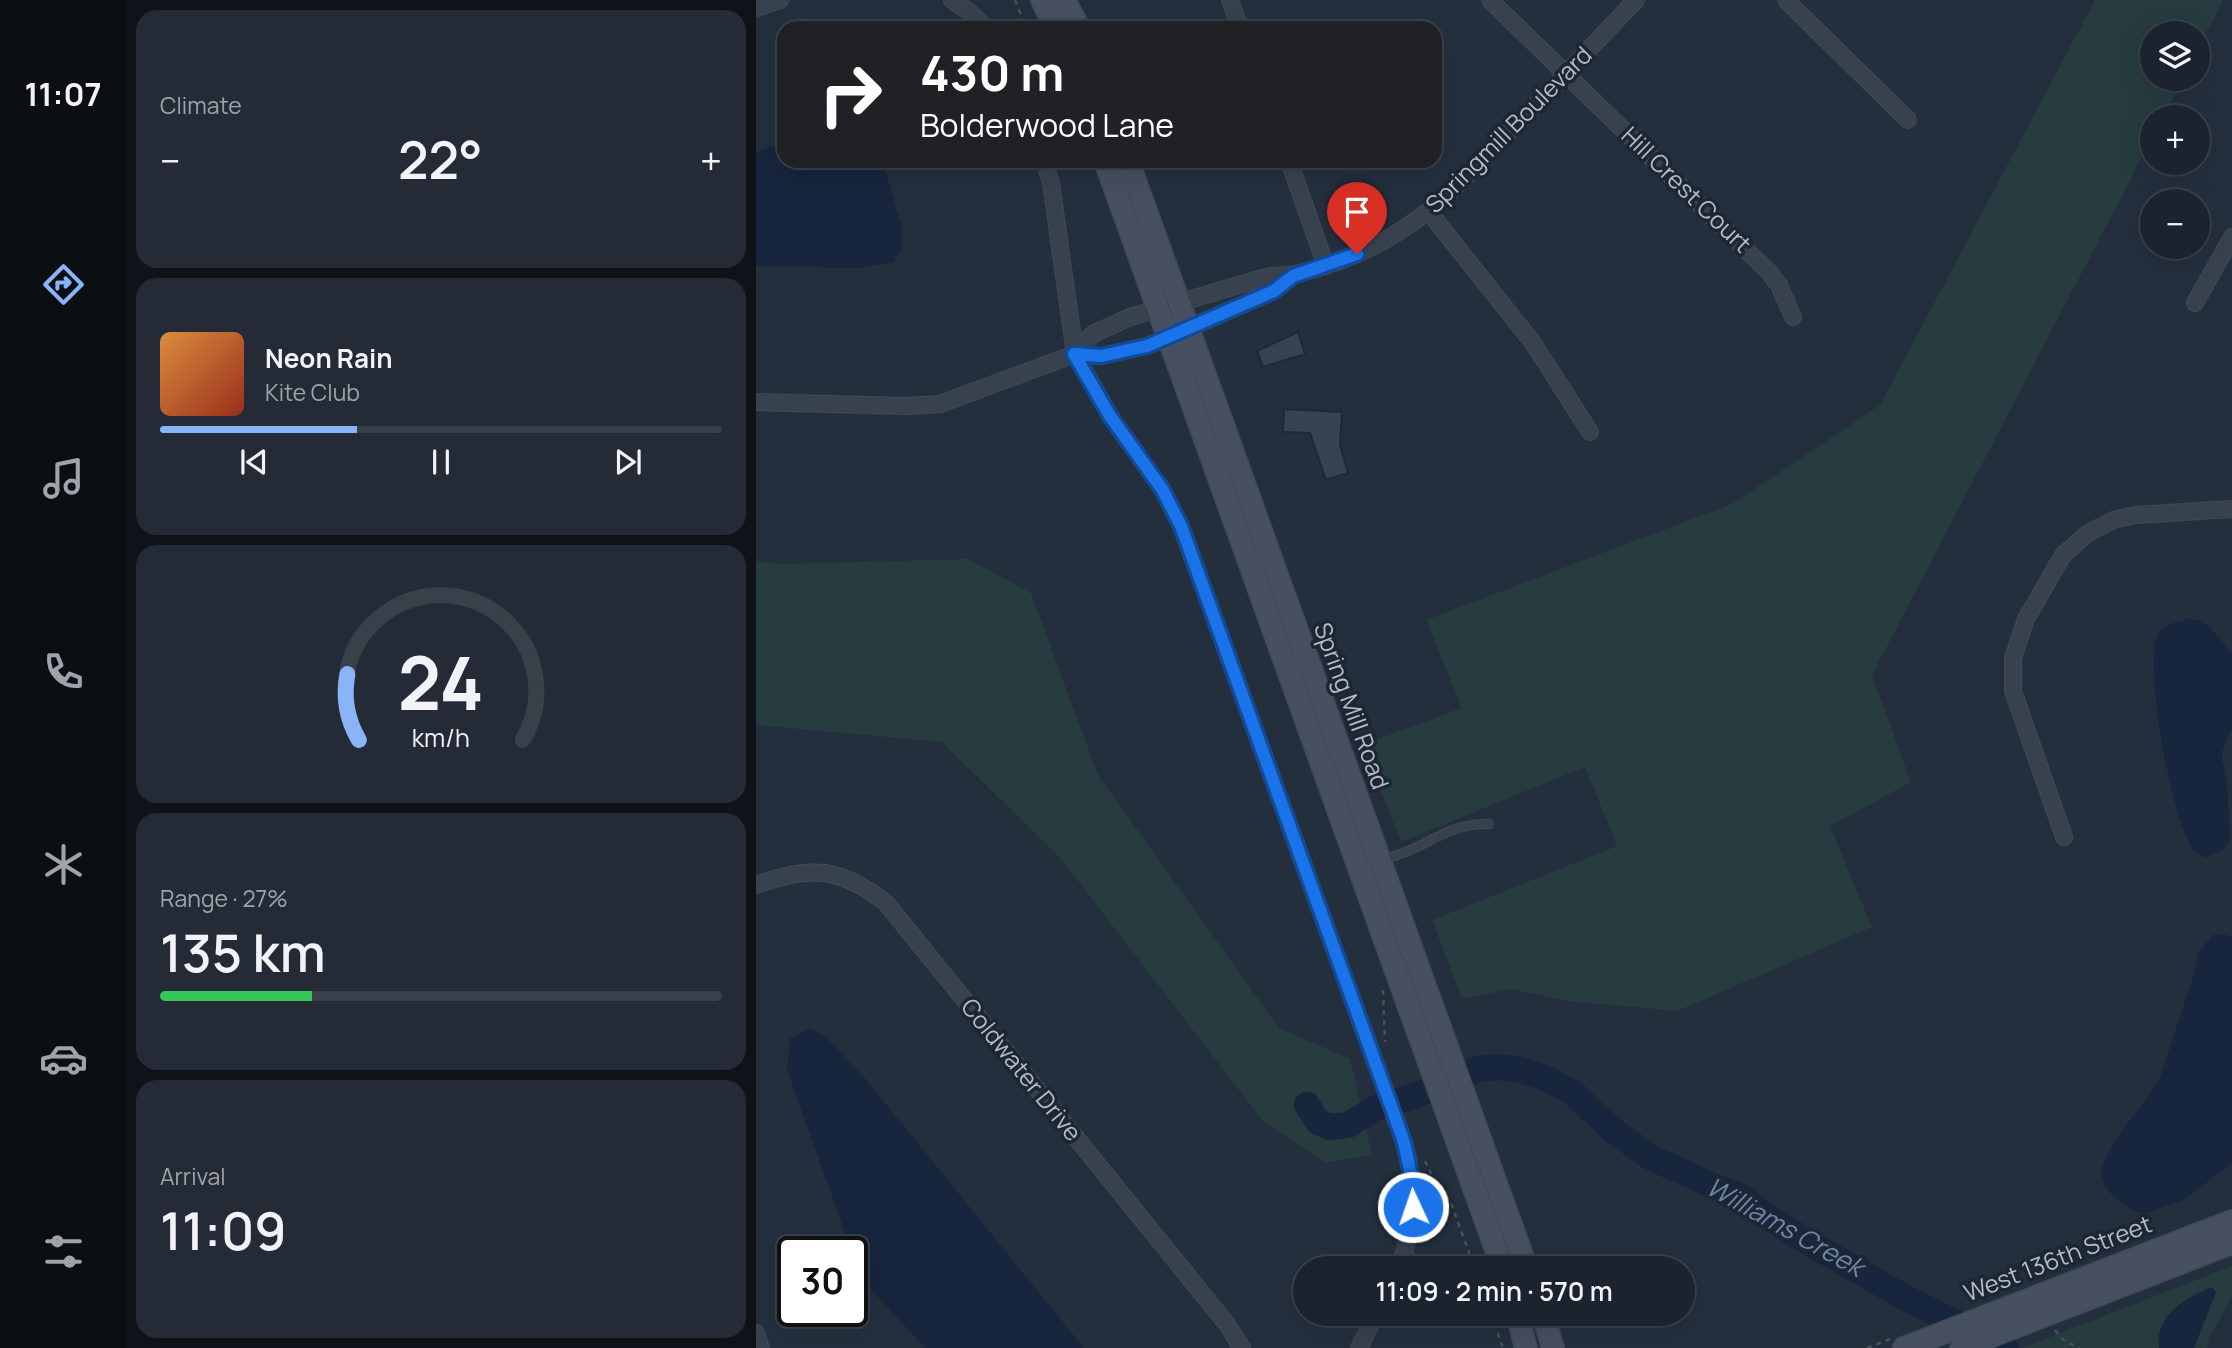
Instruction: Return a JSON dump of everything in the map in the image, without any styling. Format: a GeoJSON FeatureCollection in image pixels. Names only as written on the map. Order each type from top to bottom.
{"type":"FeatureCollection","features":[{"type":"Feature","properties":{"kind":"street"},"geometry":{"type":"LineString","coordinates":[[756,8],[780,0]]}},
{"type":"Feature","properties":{"kind":"street"},"geometry":{"type":"LineString","coordinates":[[952,0],[979,21]]}},
{"type":"Feature","properties":{"kind":"street"},"geometry":{"type":"LineString","coordinates":[[1042,0],[1052,21]]}},
{"type":"Feature","properties":{"kind":"street"},"geometry":{"type":"LineString","coordinates":[[1064,0],[1075,21]]}},
{"type":"Feature","properties":{"kind":"street"},"geometry":{"type":"LineString","coordinates":[[1230,0],[1238,21]]}},
{"type":"Feature","properties":{"kind":"street","name":"Hill Crest Court"},"geometry":{"type":"LineString","coordinates":[[1490,0],[1770,273],[1779,285],[1793,317]]}},
{"type":"Feature","properties":{"kind":"street","name":"Springmill Boulevard"},"geometry":{"type":"LineString","coordinates":[[1074,354],[1093,334],[1130,317],[1270,276],[1293,276],[1326,266],[1381,243],[1429,212],[1636,0]]}},
{"type":"Feature","properties":{"kind":"street"},"geometry":{"type":"LineString","coordinates":[[1786,0],[1908,120]]}},
{"type":"Feature","properties":{"kind":"street"},"geometry":{"type":"LineString","coordinates":[[1046,168],[1051,183],[1074,354],[1110,416],[1162,489],[1181,526],[1407,1152],[1413,1185],[1411,1230],[1403,1256]]}},
{"type":"Feature","properties":{"kind":"street","name":"Spring Mill Road"},"geometry":{"type":"LineString","coordinates":[[1108,168],[1169,305]]}},
{"type":"Feature","properties":{"kind":"street","name":"Spring Mill Road"},"geometry":{"type":"LineString","coordinates":[[1130,168],[1169,305],[1432,1070],[1452,1094],[1521,1256]]}},
{"type":"Feature","properties":{"kind":"street"},"geometry":{"type":"LineString","coordinates":[[1291,168],[1326,266]]}},
{"type":"Feature","properties":{"kind":"street"},"geometry":{"type":"LineString","coordinates":[[1429,212],[1534,343],[1590,432]]}},
{"type":"Feature","properties":{"kind":"street"},"geometry":{"type":"LineString","coordinates":[[2195,303],[2232,237]]}},
{"type":"Feature","properties":{"kind":"street","name":"Springmill Boulevard"},"geometry":{"type":"LineString","coordinates":[[1074,354],[1101,356],[1147,346],[1274,291],[1293,276]]}},
{"type":"Feature","properties":{"kind":"street","name":"Spring Mill Road"},"geometry":{"type":"LineString","coordinates":[[1179,333],[1379,861],[1451,1062],[1452,1094],[1499,1256]]}},
{"type":"Feature","properties":{"kind":"street"},"geometry":{"type":"LineString","coordinates":[[756,401],[907,406],[940,404],[1074,354]]}},
{"type":"Feature","properties":{"kind":"street"},"geometry":{"type":"LineString","coordinates":[[2064,837],[2013,691],[2013,658],[2026,619],[2063,555],[2088,533],[2116,519],[2136,515],[2232,509]]}},
{"type":"Feature","properties":{"kind":"street"},"geometry":{"type":"LineString","coordinates":[[756,872],[780,876]]}},
{"type":"Feature","properties":{"kind":"street","name":"Coldwater Drive"},"geometry":{"type":"LineString","coordinates":[[756,885],[780,876],[812,872],[832,873],[852,879],[886,903],[1217,1312],[1242,1348]]}},
{"type":"Feature","properties":{"kind":"street","name":"West 136th Street"},"geometry":{"type":"LineString","coordinates":[[1904,1348],[2232,1221]]}},
{"type":"Feature","properties":{"kind":"street","name":"West 136th Street"},"geometry":{"type":"LineString","coordinates":[[1961,1348],[2232,1243]]}},
{"type":"Feature","properties":{"kind":"street"},"geometry":{"type":"LineString","coordinates":[[1359,1348],[1370,1326]]}},
{"type":"Feature","properties":{"kind":"street"},"geometry":{"type":"LineString","coordinates":[[1520,1326],[1526,1348]]}},
{"type":"Feature","properties":{"kind":"street"},"geometry":{"type":"LineString","coordinates":[[1547,1326],[1553,1348]]}},
{"type":"Feature","properties":{"kind":"street"},"geometry":{"type":"LineString","coordinates":[[756,1333],[761,1348]]}},
{"type":"Feature","properties":{"kind":"lane"},"geometry":{"type":"LineString","coordinates":[[1379,861],[1405,853],[1451,829],[1473,823],[1489,824]]}},
{"type":"Feature","properties":{"kind":"path"},"geometry":{"type":"LineString","coordinates":[[1016,0],[1024,21]]}},
{"type":"Feature","properties":{"kind":"path"},"geometry":{"type":"LineString","coordinates":[[1422,1153],[1432,1176],[1451,1203],[1470,1256]]}},
{"type":"Feature","properties":{"kind":"path"},"geometry":{"type":"LineString","coordinates":[[2053,1324],[2057,1335],[2080,1348]]}},
{"type":"Feature","properties":{"kind":"path"},"geometry":{"type":"LineString","coordinates":[[1495,1326],[1503,1348]]}},
{"type":"Feature","properties":{"kind":"green space"},"geometry":{"type":"Polygon","coordinates":[[[2095,0],[2223,0],[2210,26],[2210,21],[2140,21],[2140,91],[2177,91],[2169,105],[2140,105],[2140,161],[1872,675],[1911,782],[1830,826],[1872,927],[1677,1011],[1568,1001],[1511,989],[1462,999],[1432,920],[1617,846],[1585,767],[1401,842],[1362,745],[1462,708],[1426,620],[1732,504],[1880,405],[2095,0]]]}},
{"type":"Feature","properties":{"kind":"green space"},"geometry":{"type":"Polygon","coordinates":[[[968,559],[1031,593],[1098,775],[1279,1028],[1350,1059],[1372,1155],[1326,1163],[1262,1120],[1062,860],[942,742],[756,725],[756,561],[778,564],[968,559]]]}},
{"type":"Feature","properties":{"kind":"green space"},"geometry":{"type":"Polygon","coordinates":[[[2232,1266],[2232,1297],[2209,1338],[2207,1348],[2022,1348],[2232,1266]]]}},
{"type":"Feature","properties":{"kind":"water"},"geometry":{"type":"Polygon","coordinates":[[[777,144],[777,168],[884,168],[902,227],[902,248],[893,262],[857,268],[756,266],[756,152],[777,144]]]}},
{"type":"Feature","properties":{"kind":"water"},"geometry":{"type":"Polygon","coordinates":[[[2186,619],[2197,620],[2210,627],[2232,653],[2232,728],[2223,749],[2222,759],[2227,780],[2230,839],[2224,849],[2206,858],[2196,853],[2187,839],[2178,814],[2162,745],[2154,676],[2154,649],[2158,634],[2167,626],[2186,619]]]}},
{"type":"Feature","properties":{"kind":"water"},"geometry":{"type":"Polygon","coordinates":[[[2212,935],[2232,938],[2232,1163],[2184,1200],[2144,1214],[2133,1211],[2105,1187],[2102,1166],[2114,1142],[2159,1081],[2198,954],[2212,935]]]}},
{"type":"Feature","properties":{"kind":"water"},"geometry":{"type":"Polygon","coordinates":[[[811,1028],[828,1039],[864,1077],[1084,1348],[925,1348],[868,1285],[868,1236],[846,1236],[787,1070],[790,1038],[811,1028]]]}},
{"type":"Feature","properties":{"kind":"water"},"geometry":{"type":"Polygon","coordinates":[[[2212,1287],[2216,1292],[2194,1348],[2159,1348],[2159,1336],[2167,1317],[2182,1302],[2212,1287]]]}},
{"type":"Feature","properties":{"kind":"building"},"geometry":{"type":"Polygon","coordinates":[[[1298,332],[1305,354],[1263,367],[1257,351],[1298,332]]]}},
{"type":"Feature","properties":{"kind":"building"},"geometry":{"type":"Polygon","coordinates":[[[1284,409],[1342,412],[1340,445],[1348,473],[1326,480],[1310,433],[1283,432],[1284,409]]]}},
{"type":"Feature","properties":{"kind":"waterway","name":"Williams Creek"},"geometry":{"type":"LineString","coordinates":[[1307,1105],[1318,1122],[1330,1127],[1348,1125],[1377,1107],[1420,1094],[1478,1069],[1517,1069],[1543,1077],[1573,1093],[1614,1131],[1650,1157],[1743,1197],[1752,1206],[1801,1238],[1904,1297],[2006,1348]]}},
{"type":"Feature","properties":{"kind":"route"},"geometry":{"type":"LineString","coordinates":[[1357,254],[1293,276],[1274,291],[1147,346],[1101,356],[1074,354],[1110,416],[1162,489],[1181,526],[1329,941],[1404,1142],[1413,1185],[1413,1207]]}}]}
